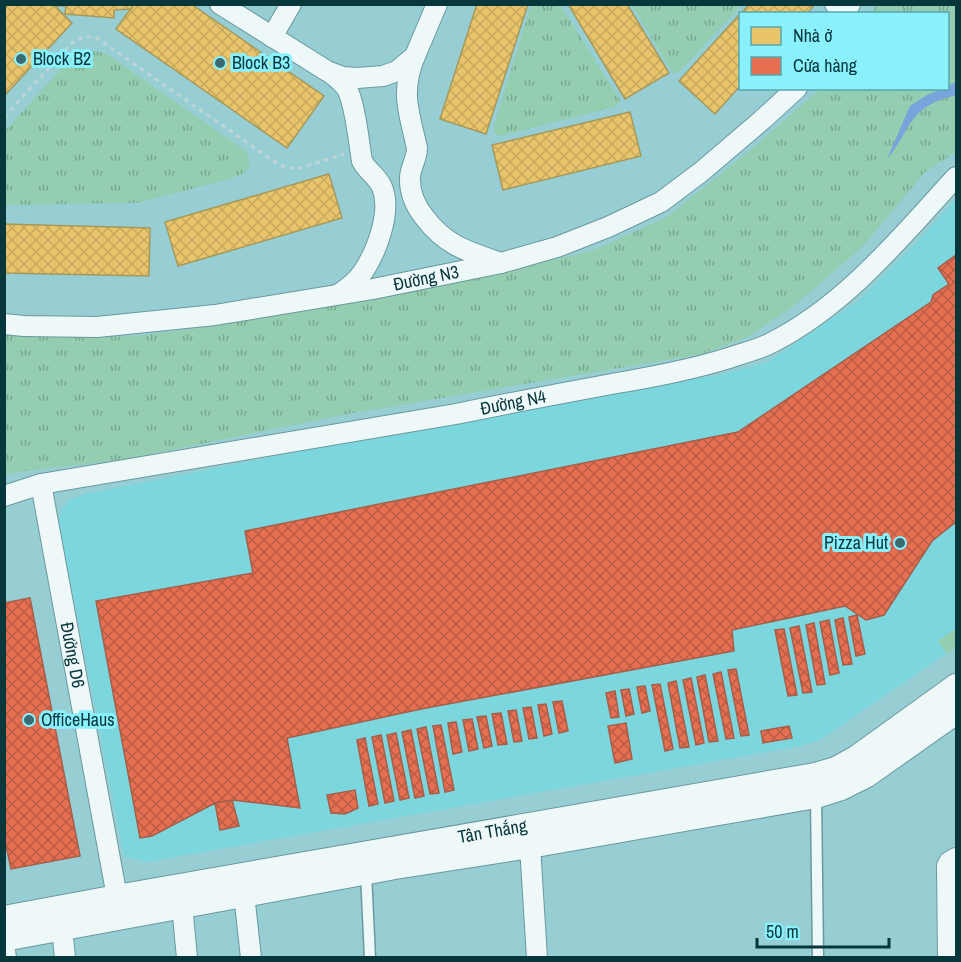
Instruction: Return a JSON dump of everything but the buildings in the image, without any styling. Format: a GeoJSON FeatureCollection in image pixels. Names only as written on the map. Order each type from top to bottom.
{"type":"FeatureCollection","features":[{"type":"Feature","properties":{"kind":"street"},"geometry":{"type":"LineString","coordinates":[[220,4],[327,71],[342,82],[350,96],[362,161],[378,180],[386,199],[386,213],[380,235],[364,271],[339,294]]}},
{"type":"Feature","properties":{"kind":"street"},"geometry":{"type":"LineString","coordinates":[[272,37],[291,4]]}},
{"type":"Feature","properties":{"kind":"street"},"geometry":{"type":"LineString","coordinates":[[437,4],[415,56],[405,92],[417,148],[410,180],[414,199],[418,209],[435,232],[463,249],[501,263]]}},
{"type":"Feature","properties":{"kind":"street"},"geometry":{"type":"LineString","coordinates":[[327,71],[343,77],[361,78],[385,75],[397,71],[415,56]]}},
{"type":"Feature","properties":{"kind":"street"},"geometry":{"type":"LineString","coordinates":[[385,75],[397,80],[405,92]]}},
{"type":"Feature","properties":{"kind":"street"},"geometry":{"type":"LineString","coordinates":[[350,96],[356,82],[361,78]]}},
{"type":"Feature","properties":{"kind":"street","name":"Đường N3"},"geometry":{"type":"LineString","coordinates":[[4,324],[97,327],[215,315],[501,263],[557,247],[608,227],[661,202],[701,172],[795,90]]}},
{"type":"Feature","properties":{"kind":"street"},"geometry":{"type":"LineString","coordinates":[[372,174],[394,180],[406,175],[412,168]]}},
{"type":"Feature","properties":{"kind":"street","name":"Đường N4"},"geometry":{"type":"LineString","coordinates":[[4,496],[41,484],[456,414],[659,376],[728,359],[770,344],[829,306],[861,280],[957,177]]}},
{"type":"Feature","properties":{"kind":"street","name":"Đường D6"},"geometry":{"type":"LineString","coordinates":[[41,484],[119,906]]}},
{"type":"Feature","properties":{"kind":"street","name":"Tân Thắng"},"geometry":{"type":"LineString","coordinates":[[4,939],[60,918],[119,906],[815,775],[836,769],[856,758],[957,686]]}},
{"type":"Feature","properties":{"kind":"street","name":"Tân Thắng"},"geometry":{"type":"LineString","coordinates":[[119,906],[182,906],[366,872],[816,796],[841,788],[867,775],[957,712]]}},
{"type":"Feature","properties":{"kind":"street"},"geometry":{"type":"LineString","coordinates":[[530,846],[537,957]]}},
{"type":"Feature","properties":{"kind":"street"},"geometry":{"type":"LineString","coordinates":[[948,957],[947,866],[949,862],[957,858]]}},
{"type":"Feature","properties":{"kind":"street"},"geometry":{"type":"LineString","coordinates":[[244,894],[250,957]]}},
{"type":"Feature","properties":{"kind":"street"},"geometry":{"type":"LineString","coordinates":[[182,906],[187,957]]}},
{"type":"Feature","properties":{"kind":"street","name":"Tân Thắng"},"geometry":{"type":"LineString","coordinates":[[4,918],[60,918]]}},
{"type":"Feature","properties":{"kind":"street"},"geometry":{"type":"LineString","coordinates":[[60,918],[65,957]]}},
{"type":"Feature","properties":{"kind":"street"},"geometry":{"type":"LineString","coordinates":[[4,943],[6,957]]}},
{"type":"Feature","properties":{"kind":"lane"},"geometry":{"type":"LineString","coordinates":[[816,796],[818,957]]}},
{"type":"Feature","properties":{"kind":"lane"},"geometry":{"type":"LineString","coordinates":[[366,872],[370,957]]}},
{"type":"Feature","properties":{"kind":"path"},"geometry":{"type":"LineString","coordinates":[[4,117],[72,43],[85,36],[97,38],[286,168],[300,168],[360,148]]}},
{"type":"Feature","properties":{"kind":"shaded area"},"geometry":{"type":"Polygon","coordinates":[[[956,82],[956,95],[932,103],[919,113],[887,159],[910,106],[927,95],[940,90],[949,90],[949,86],[956,82]]]}},
{"type":"Feature","properties":{"kind":"shaded area"},"geometry":{"type":"Polygon","coordinates":[[[956,199],[956,647],[821,739],[800,746],[146,862],[124,856],[59,522],[61,510],[71,499],[86,494],[506,410],[719,375],[768,362],[858,301],[956,199]]]}},
{"type":"Feature","properties":{"kind":"green space"},"geometry":{"type":"Polygon","coordinates":[[[531,5],[561,6],[620,100],[617,106],[501,136],[495,134],[494,126],[531,5]]]}},
{"type":"Feature","properties":{"kind":"green space"},"geometry":{"type":"Polygon","coordinates":[[[632,5],[742,5],[679,72],[673,73],[632,5]]]}},
{"type":"Feature","properties":{"kind":"green space"},"geometry":{"type":"Polygon","coordinates":[[[877,5],[956,5],[956,152],[925,172],[863,246],[795,305],[746,338],[702,354],[353,413],[126,459],[5,475],[5,334],[79,337],[135,336],[192,329],[518,268],[592,251],[667,217],[753,148],[819,90],[949,90],[949,12],[872,12],[877,5]]]}},
{"type":"Feature","properties":{"kind":"green space"},"geometry":{"type":"Polygon","coordinates":[[[95,51],[107,54],[247,152],[250,164],[245,173],[137,203],[5,205],[5,131],[69,60],[95,51]]]}},
{"type":"Feature","properties":{"kind":"green space"},"geometry":{"type":"Polygon","coordinates":[[[956,628],[956,647],[947,654],[938,641],[956,628]]]}},
{"type":"Feature","properties":{"kind":"place","name":"Block B2"},"geometry":{"type":"Point","coordinates":[21,59]}},
{"type":"Feature","properties":{"kind":"place","name":"Block B3"},"geometry":{"type":"Point","coordinates":[220,63]}},
{"type":"Feature","properties":{"kind":"place","name":"Pizza Hut"},"geometry":{"type":"Point","coordinates":[900,543]}},
{"type":"Feature","properties":{"kind":"place","name":"OfficeHaus"},"geometry":{"type":"Point","coordinates":[29,720]}}]}
